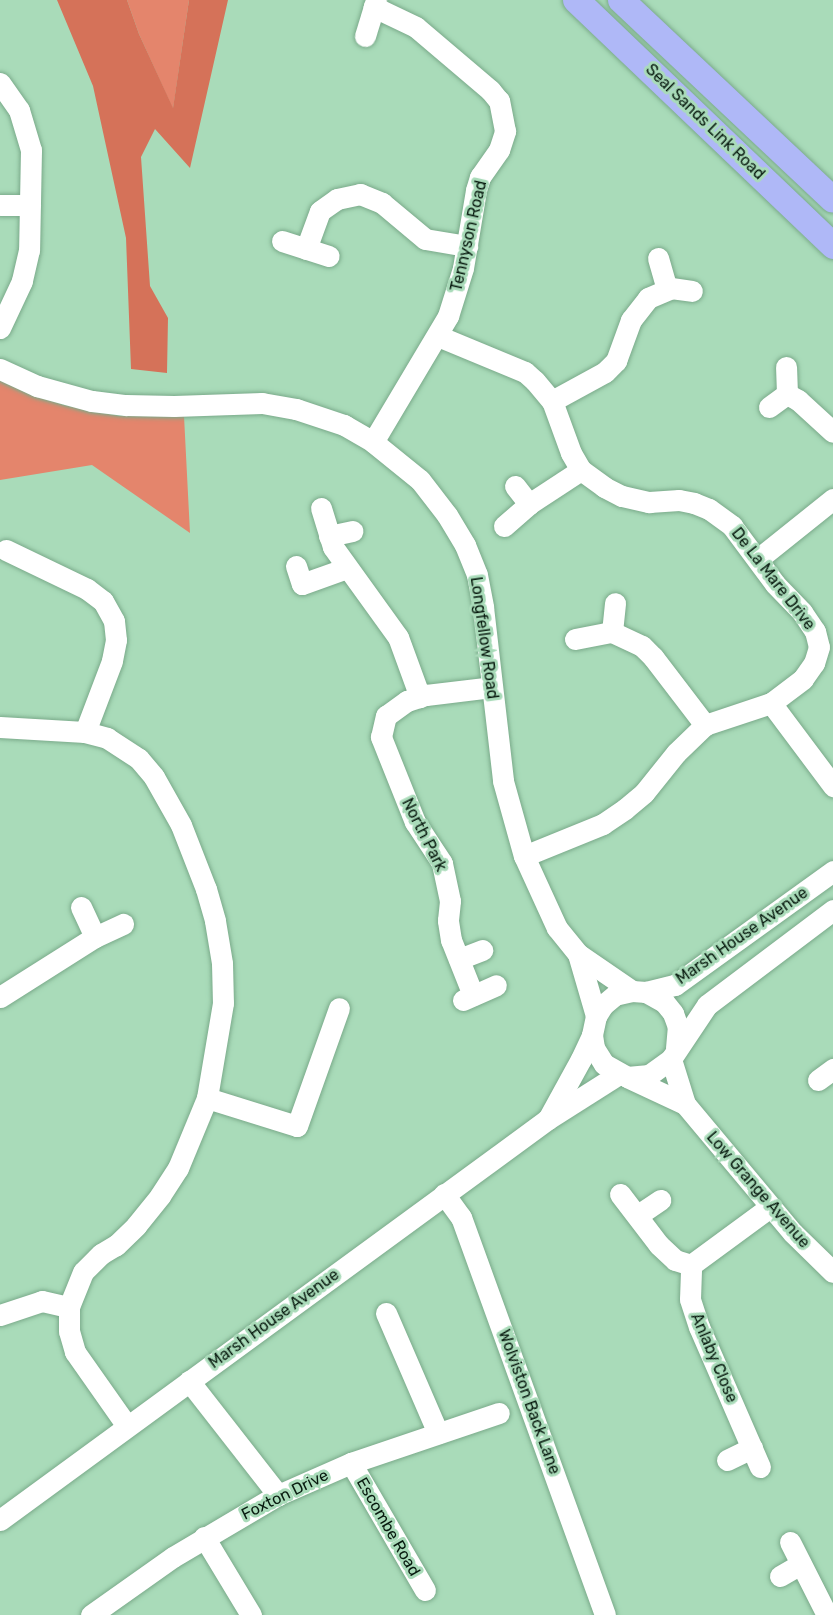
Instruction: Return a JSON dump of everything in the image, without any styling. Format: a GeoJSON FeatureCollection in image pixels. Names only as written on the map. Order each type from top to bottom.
{"type":"FeatureCollection","features":[{"type":"Feature","properties":{"kind":"main road","name":"Seal Sands Link Road"},"geometry":{"type":"LineString","coordinates":[[576,0],[833,246]]}},
{"type":"Feature","properties":{"kind":"main road","name":"Seal Sands Link Road"},"geometry":{"type":"LineString","coordinates":[[621,0],[833,200]]}},
{"type":"Feature","properties":{"kind":"street","name":"Tennyson Road"},"geometry":{"type":"LineString","coordinates":[[364,36],[375,3],[416,27],[457,60],[499,101],[505,131],[499,150],[480,177],[454,299],[438,336],[373,442]]}},
{"type":"Feature","properties":{"kind":"street"},"geometry":{"type":"LineString","coordinates":[[0,83],[19,110],[27,130],[31,150],[29,250],[22,281],[0,328]]}},
{"type":"Feature","properties":{"kind":"street"},"geometry":{"type":"LineString","coordinates":[[306,249],[320,211],[337,199],[360,194],[388,207],[425,239],[467,246]]}},
{"type":"Feature","properties":{"kind":"street"},"geometry":{"type":"LineString","coordinates":[[0,205],[30,205]]}},
{"type":"Feature","properties":{"kind":"street"},"geometry":{"type":"LineString","coordinates":[[282,241],[328,256]]}},
{"type":"Feature","properties":{"kind":"street"},"geometry":{"type":"LineString","coordinates":[[658,258],[667,289]]}},
{"type":"Feature","properties":{"kind":"street"},"geometry":{"type":"LineString","coordinates":[[552,400],[605,372],[621,353],[637,309],[648,298],[667,289],[692,291]]}},
{"type":"Feature","properties":{"kind":"street","name":"De La Mare Drive"},"geometry":{"type":"LineString","coordinates":[[438,336],[525,372],[552,400],[571,453],[581,470],[604,487],[622,496],[649,502],[678,501],[709,509],[732,526],[775,584],[802,612],[826,648]]}},
{"type":"Feature","properties":{"kind":"street"},"geometry":{"type":"LineString","coordinates":[[786,366],[787,394]]}},
{"type":"Feature","properties":{"kind":"street","name":"Longfellow Road"},"geometry":{"type":"LineString","coordinates":[[0,369],[37,386],[92,401],[126,405],[174,406],[262,403],[296,409],[344,425],[373,442],[420,480],[447,515],[465,545],[477,575],[483,607],[503,781],[524,856],[557,928],[578,954],[639,991]]}},
{"type":"Feature","properties":{"kind":"street"},"geometry":{"type":"LineString","coordinates":[[769,407],[787,394]]}},
{"type":"Feature","properties":{"kind":"street"},"geometry":{"type":"LineString","coordinates":[[787,394],[798,400],[833,432]]}},
{"type":"Feature","properties":{"kind":"street"},"geometry":{"type":"LineString","coordinates":[[504,526],[529,504],[581,470]]}},
{"type":"Feature","properties":{"kind":"street"},"geometry":{"type":"LineString","coordinates":[[515,486],[529,504]]}},
{"type":"Feature","properties":{"kind":"street"},"geometry":{"type":"LineString","coordinates":[[758,559],[833,499]]}},
{"type":"Feature","properties":{"kind":"street"},"geometry":{"type":"LineString","coordinates":[[321,508],[329,536],[346,568],[398,636],[420,697]]}},
{"type":"Feature","properties":{"kind":"street"},"geometry":{"type":"LineString","coordinates":[[329,536],[352,531]]}},
{"type":"Feature","properties":{"kind":"street"},"geometry":{"type":"LineString","coordinates":[[6,550],[87,589],[103,601],[114,621],[117,640],[112,661],[85,732]]}},
{"type":"Feature","properties":{"kind":"street"},"geometry":{"type":"LineString","coordinates":[[296,566],[302,584],[346,568]]}},
{"type":"Feature","properties":{"kind":"street"},"geometry":{"type":"LineString","coordinates":[[612,632],[615,603]]}},
{"type":"Feature","properties":{"kind":"street"},"geometry":{"type":"LineString","coordinates":[[575,639],[612,632],[642,646],[705,725]]}},
{"type":"Feature","properties":{"kind":"street"},"geometry":{"type":"LineString","coordinates":[[524,856],[603,824],[625,809],[644,793],[676,753],[705,725],[771,702],[802,679],[826,648]]}},
{"type":"Feature","properties":{"kind":"street","name":"North Park"},"geometry":{"type":"LineString","coordinates":[[492,687],[420,697],[402,704],[386,716],[381,736],[415,822],[442,863],[450,901],[448,920],[451,940],[459,959],[468,998],[496,986]]}},
{"type":"Feature","properties":{"kind":"street"},"geometry":{"type":"LineString","coordinates":[[771,702],[830,776]]}},
{"type":"Feature","properties":{"kind":"street"},"geometry":{"type":"LineString","coordinates":[[0,728],[85,732],[108,738],[126,748],[139,759],[154,777],[181,825],[206,889],[222,963],[223,1003],[207,1098],[178,1168],[160,1196],[136,1226],[83,1272],[69,1307],[69,1331],[75,1352],[127,1426]]}},
{"type":"Feature","properties":{"kind":"street","name":"Marsh House Avenue"},"geometry":{"type":"LineString","coordinates":[[548,1119],[581,1059],[603,1005],[615,995],[675,985],[833,871]]}},
{"type":"Feature","properties":{"kind":"street"},"geometry":{"type":"LineString","coordinates":[[81,907],[95,937]]}},
{"type":"Feature","properties":{"kind":"street","name":"Marsh House Avenue"},"geometry":{"type":"LineString","coordinates":[[0,1520],[548,1119],[623,1076],[649,1075],[661,1069],[674,1054],[706,1005],[833,910]]}},
{"type":"Feature","properties":{"kind":"street"},"geometry":{"type":"LineString","coordinates":[[0,997],[95,937],[123,924]]}},
{"type":"Feature","properties":{"kind":"street"},"geometry":{"type":"LineString","coordinates":[[459,959],[482,950]]}},
{"type":"Feature","properties":{"kind":"street","name":"Longfellow Road"},"geometry":{"type":"LineString","coordinates":[[578,954],[594,1025]]}},
{"type":"Feature","properties":{"kind":"street","name":"Marsh House Avenue"},"geometry":{"type":"LineString","coordinates":[[639,991],[664,1002],[673,1013],[678,1027],[674,1054]]}},
{"type":"Feature","properties":{"kind":"street"},"geometry":{"type":"LineString","coordinates":[[207,1098],[307,1128],[307,1095],[339,1008]]}},
{"type":"Feature","properties":{"kind":"street"},"geometry":{"type":"LineString","coordinates":[[594,1025],[594,1048],[604,1064],[623,1076]]}},
{"type":"Feature","properties":{"kind":"street","name":"Low Grange Avenue"},"geometry":{"type":"LineString","coordinates":[[674,1054],[685,1104]]}},
{"type":"Feature","properties":{"kind":"street","name":"Low Grange Avenue"},"geometry":{"type":"LineString","coordinates":[[623,1076],[685,1104],[770,1208],[833,1272]]}},
{"type":"Feature","properties":{"kind":"street","name":"Wolviston Back Lane"},"geometry":{"type":"LineString","coordinates":[[444,1194],[461,1217],[604,1615]]}},
{"type":"Feature","properties":{"kind":"street"},"geometry":{"type":"LineString","coordinates":[[620,1194],[659,1245],[675,1260],[691,1265],[770,1208]]}},
{"type":"Feature","properties":{"kind":"street"},"geometry":{"type":"LineString","coordinates":[[638,1215],[660,1200]]}},
{"type":"Feature","properties":{"kind":"street","name":"Anlaby Close"},"geometry":{"type":"LineString","coordinates":[[691,1265],[690,1299],[699,1327],[756,1457],[727,1460]]}},
{"type":"Feature","properties":{"kind":"street"},"geometry":{"type":"LineString","coordinates":[[0,1315],[42,1302],[69,1307]]}},
{"type":"Feature","properties":{"kind":"street"},"geometry":{"type":"LineString","coordinates":[[386,1313],[438,1433]]}},
{"type":"Feature","properties":{"kind":"street"},"geometry":{"type":"LineString","coordinates":[[189,1381],[278,1495]]}},
{"type":"Feature","properties":{"kind":"street","name":"Foxton Drive"},"geometry":{"type":"LineString","coordinates":[[91,1615],[204,1537],[278,1495],[351,1463],[499,1413]]}},
{"type":"Feature","properties":{"kind":"street","name":"Escombe Road"},"geometry":{"type":"LineString","coordinates":[[351,1463],[426,1590]]}},
{"type":"Feature","properties":{"kind":"street"},"geometry":{"type":"LineString","coordinates":[[204,1537],[251,1615]]}},
{"type":"Feature","properties":{"kind":"street"},"geometry":{"type":"LineString","coordinates":[[790,1542],[827,1615]]}},
{"type":"Feature","properties":{"kind":"street"},"geometry":{"type":"LineString","coordinates":[[780,1576],[801,1564]]}},
{"type":"Feature","properties":{"kind":"shaded area"},"geometry":{"type":"Polygon","coordinates":[[[57,0],[127,0],[139,34],[173,108],[189,0],[228,0],[190,168],[155,129],[141,157],[150,286],[168,318],[167,373],[131,369],[126,238],[93,86],[57,0]]]}},
{"type":"Feature","properties":{"kind":"shaded area"},"geometry":{"type":"Polygon","coordinates":[[[127,0],[189,0],[173,109],[139,34],[127,0]]]}},
{"type":"Feature","properties":{"kind":"shaded area"},"geometry":{"type":"Polygon","coordinates":[[[0,380],[63,405],[119,416],[184,416],[190,533],[92,465],[0,480],[0,380]]]}}]}
